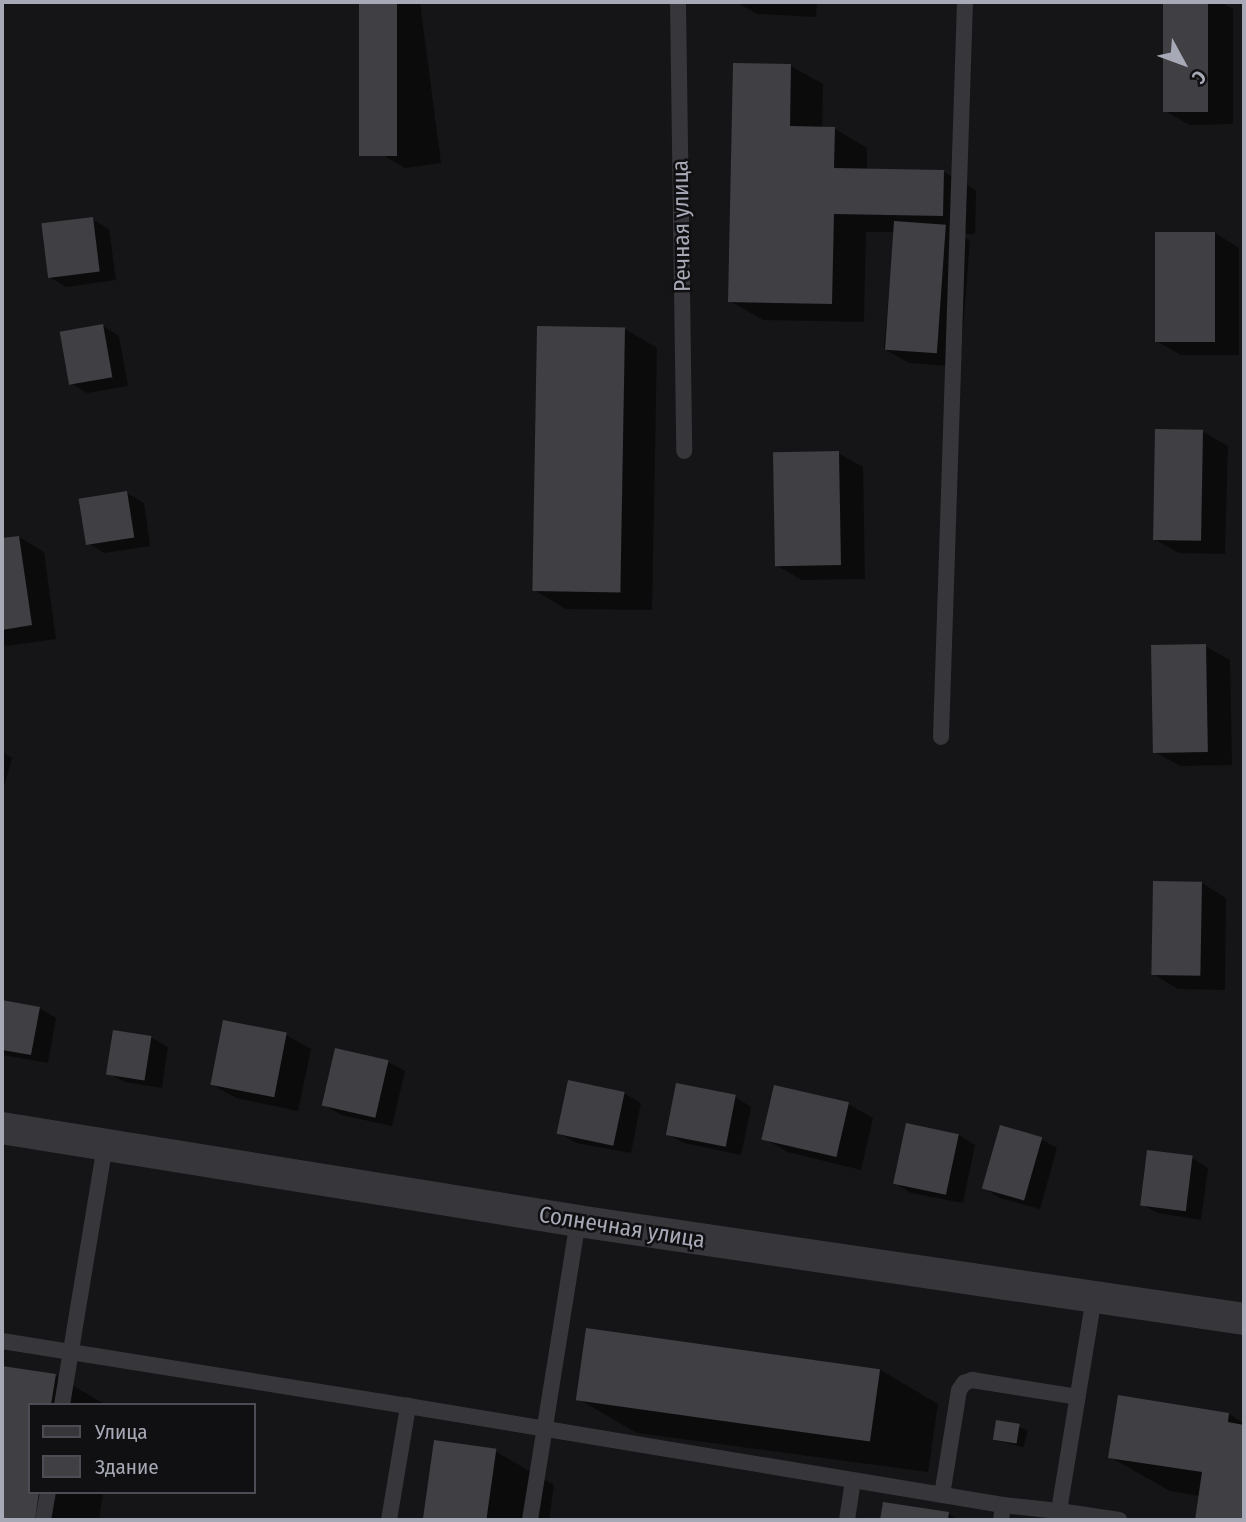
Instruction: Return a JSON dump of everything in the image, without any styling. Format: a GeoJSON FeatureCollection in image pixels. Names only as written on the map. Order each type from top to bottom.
{"type":"FeatureCollection","features":[{"type":"Feature","properties":{"kind":"street","name":"Солнечная улица"},"geometry":{"type":"LineString","coordinates":[[2,1128],[578,1222],[1094,1297],[1242,1309]]}},
{"type":"Feature","properties":{"kind":"lane","name":"Речная улица"},"geometry":{"type":"LineString","coordinates":[[678,2],[684,451]]}},
{"type":"Feature","properties":{"kind":"lane"},"geometry":{"type":"LineString","coordinates":[[941,737],[964,2]]}},
{"type":"Feature","properties":{"kind":"lane"},"geometry":{"type":"LineString","coordinates":[[62,1403],[105,1144]]}},
{"type":"Feature","properties":{"kind":"lane"},"geometry":{"type":"LineString","coordinates":[[530,1520],[578,1222]]}},
{"type":"Feature","properties":{"kind":"lane"},"geometry":{"type":"LineString","coordinates":[[1059,1511],[1094,1297]]}},
{"type":"Feature","properties":{"kind":"lane"},"geometry":{"type":"LineString","coordinates":[[2,1341],[942,1495],[1002,1513],[1059,1511],[1119,1520]]}},
{"type":"Feature","properties":{"kind":"lane"},"geometry":{"type":"LineString","coordinates":[[942,1495],[959,1390],[964,1383],[972,1380],[1078,1397]]}},
{"type":"Feature","properties":{"kind":"lane"},"geometry":{"type":"LineString","coordinates":[[389,1520],[408,1406]]}},
{"type":"Feature","properties":{"kind":"lane"},"geometry":{"type":"LineString","coordinates":[[847,1520],[853,1480]]}},
{"type":"Feature","properties":{"kind":"lane"},"geometry":{"type":"LineString","coordinates":[[43,1520],[48,1494]]}},
{"type":"Feature","properties":{"kind":"building"},"geometry":{"type":"Polygon","coordinates":[[[359,2],[397,2],[397,156],[359,156],[359,2]]]}},
{"type":"Feature","properties":{"kind":"building"},"geometry":{"type":"Polygon","coordinates":[[[1163,2],[1208,2],[1208,112],[1163,112],[1163,2]]]}},
{"type":"Feature","properties":{"kind":"building"},"geometry":{"type":"Polygon","coordinates":[[[733,63],[791,64],[790,126],[835,127],[834,168],[944,170],[943,216],[834,214],[832,304],[728,302],[733,63]]]}},
{"type":"Feature","properties":{"kind":"building"},"geometry":{"type":"Polygon","coordinates":[[[93,217],[100,272],[48,278],[41,223],[93,217]]]}},
{"type":"Feature","properties":{"kind":"building"},"geometry":{"type":"Polygon","coordinates":[[[894,221],[946,225],[937,353],[885,350],[894,221]]]}},
{"type":"Feature","properties":{"kind":"building"},"geometry":{"type":"Polygon","coordinates":[[[1155,232],[1215,232],[1215,342],[1155,342],[1155,232]]]}},
{"type":"Feature","properties":{"kind":"building"},"geometry":{"type":"Polygon","coordinates":[[[103,324],[112,377],[69,385],[60,332],[103,324]]]}},
{"type":"Feature","properties":{"kind":"building"},"geometry":{"type":"Polygon","coordinates":[[[537,326],[625,328],[620,592],[532,591],[537,326]]]}},
{"type":"Feature","properties":{"kind":"building"},"geometry":{"type":"Polygon","coordinates":[[[1155,429],[1203,430],[1201,541],[1153,540],[1155,429]]]}},
{"type":"Feature","properties":{"kind":"building"},"geometry":{"type":"Polygon","coordinates":[[[839,451],[841,565],[775,566],[773,452],[839,451]]]}},
{"type":"Feature","properties":{"kind":"building"},"geometry":{"type":"Polygon","coordinates":[[[127,491],[134,537],[86,545],[79,499],[127,491]]]}},
{"type":"Feature","properties":{"kind":"building"},"geometry":{"type":"Polygon","coordinates":[[[19,536],[32,625],[2,630],[2,538],[19,536]]]}},
{"type":"Feature","properties":{"kind":"building"},"geometry":{"type":"Polygon","coordinates":[[[1206,644],[1208,752],[1153,753],[1151,645],[1206,644]]]}},
{"type":"Feature","properties":{"kind":"building"},"geometry":{"type":"Polygon","coordinates":[[[1153,881],[1202,882],[1200,976],[1151,975],[1153,881]]]}},
{"type":"Feature","properties":{"kind":"building"},"geometry":{"type":"Polygon","coordinates":[[[2,1000],[40,1007],[31,1055],[2,1050],[2,1000]]]}},
{"type":"Feature","properties":{"kind":"building"},"geometry":{"type":"Polygon","coordinates":[[[223,1020],[287,1032],[274,1097],[210,1085],[223,1020]]]}},
{"type":"Feature","properties":{"kind":"building"},"geometry":{"type":"Polygon","coordinates":[[[113,1030],[152,1036],[144,1081],[106,1074],[113,1030]]]}},
{"type":"Feature","properties":{"kind":"building"},"geometry":{"type":"Polygon","coordinates":[[[335,1048],[389,1060],[375,1118],[322,1105],[335,1048]]]}},
{"type":"Feature","properties":{"kind":"building"},"geometry":{"type":"Polygon","coordinates":[[[568,1080],[625,1092],[613,1146],[557,1134],[568,1080]]]}},
{"type":"Feature","properties":{"kind":"building"},"geometry":{"type":"Polygon","coordinates":[[[676,1083],[736,1095],[726,1147],[666,1135],[676,1083]]]}},
{"type":"Feature","properties":{"kind":"building"},"geometry":{"type":"Polygon","coordinates":[[[774,1085],[849,1102],[836,1157],[761,1140],[774,1085]]]}},
{"type":"Feature","properties":{"kind":"building"},"geometry":{"type":"Polygon","coordinates":[[[906,1123],[959,1134],[946,1195],[893,1184],[906,1123]]]}},
{"type":"Feature","properties":{"kind":"building"},"geometry":{"type":"Polygon","coordinates":[[[1000,1125],[1042,1137],[1024,1201],[982,1188],[1000,1125]]]}},
{"type":"Feature","properties":{"kind":"building"},"geometry":{"type":"Polygon","coordinates":[[[1147,1150],[1193,1156],[1186,1211],[1140,1206],[1147,1150]]]}},
{"type":"Feature","properties":{"kind":"building"},"geometry":{"type":"Polygon","coordinates":[[[586,1328],[880,1369],[870,1442],[576,1400],[586,1328]]]}},
{"type":"Feature","properties":{"kind":"building"},"geometry":{"type":"Polygon","coordinates":[[[2,1366],[56,1374],[51,1403],[28,1403],[28,1494],[39,1494],[35,1520],[2,1520],[2,1366]]]}},
{"type":"Feature","properties":{"kind":"building"},"geometry":{"type":"Polygon","coordinates":[[[1118,1395],[1229,1413],[1228,1422],[1244,1425],[1244,1520],[1195,1520],[1202,1472],[1108,1458],[1118,1395]]]}},
{"type":"Feature","properties":{"kind":"building"},"geometry":{"type":"Polygon","coordinates":[[[996,1420],[1020,1424],[1017,1444],[993,1440],[996,1420]]]}},
{"type":"Feature","properties":{"kind":"building"},"geometry":{"type":"Polygon","coordinates":[[[434,1440],[496,1449],[486,1520],[423,1520],[434,1440]]]}},
{"type":"Feature","properties":{"kind":"building"},"geometry":{"type":"Polygon","coordinates":[[[883,1502],[949,1512],[948,1520],[880,1520],[883,1502]]]}}]}
